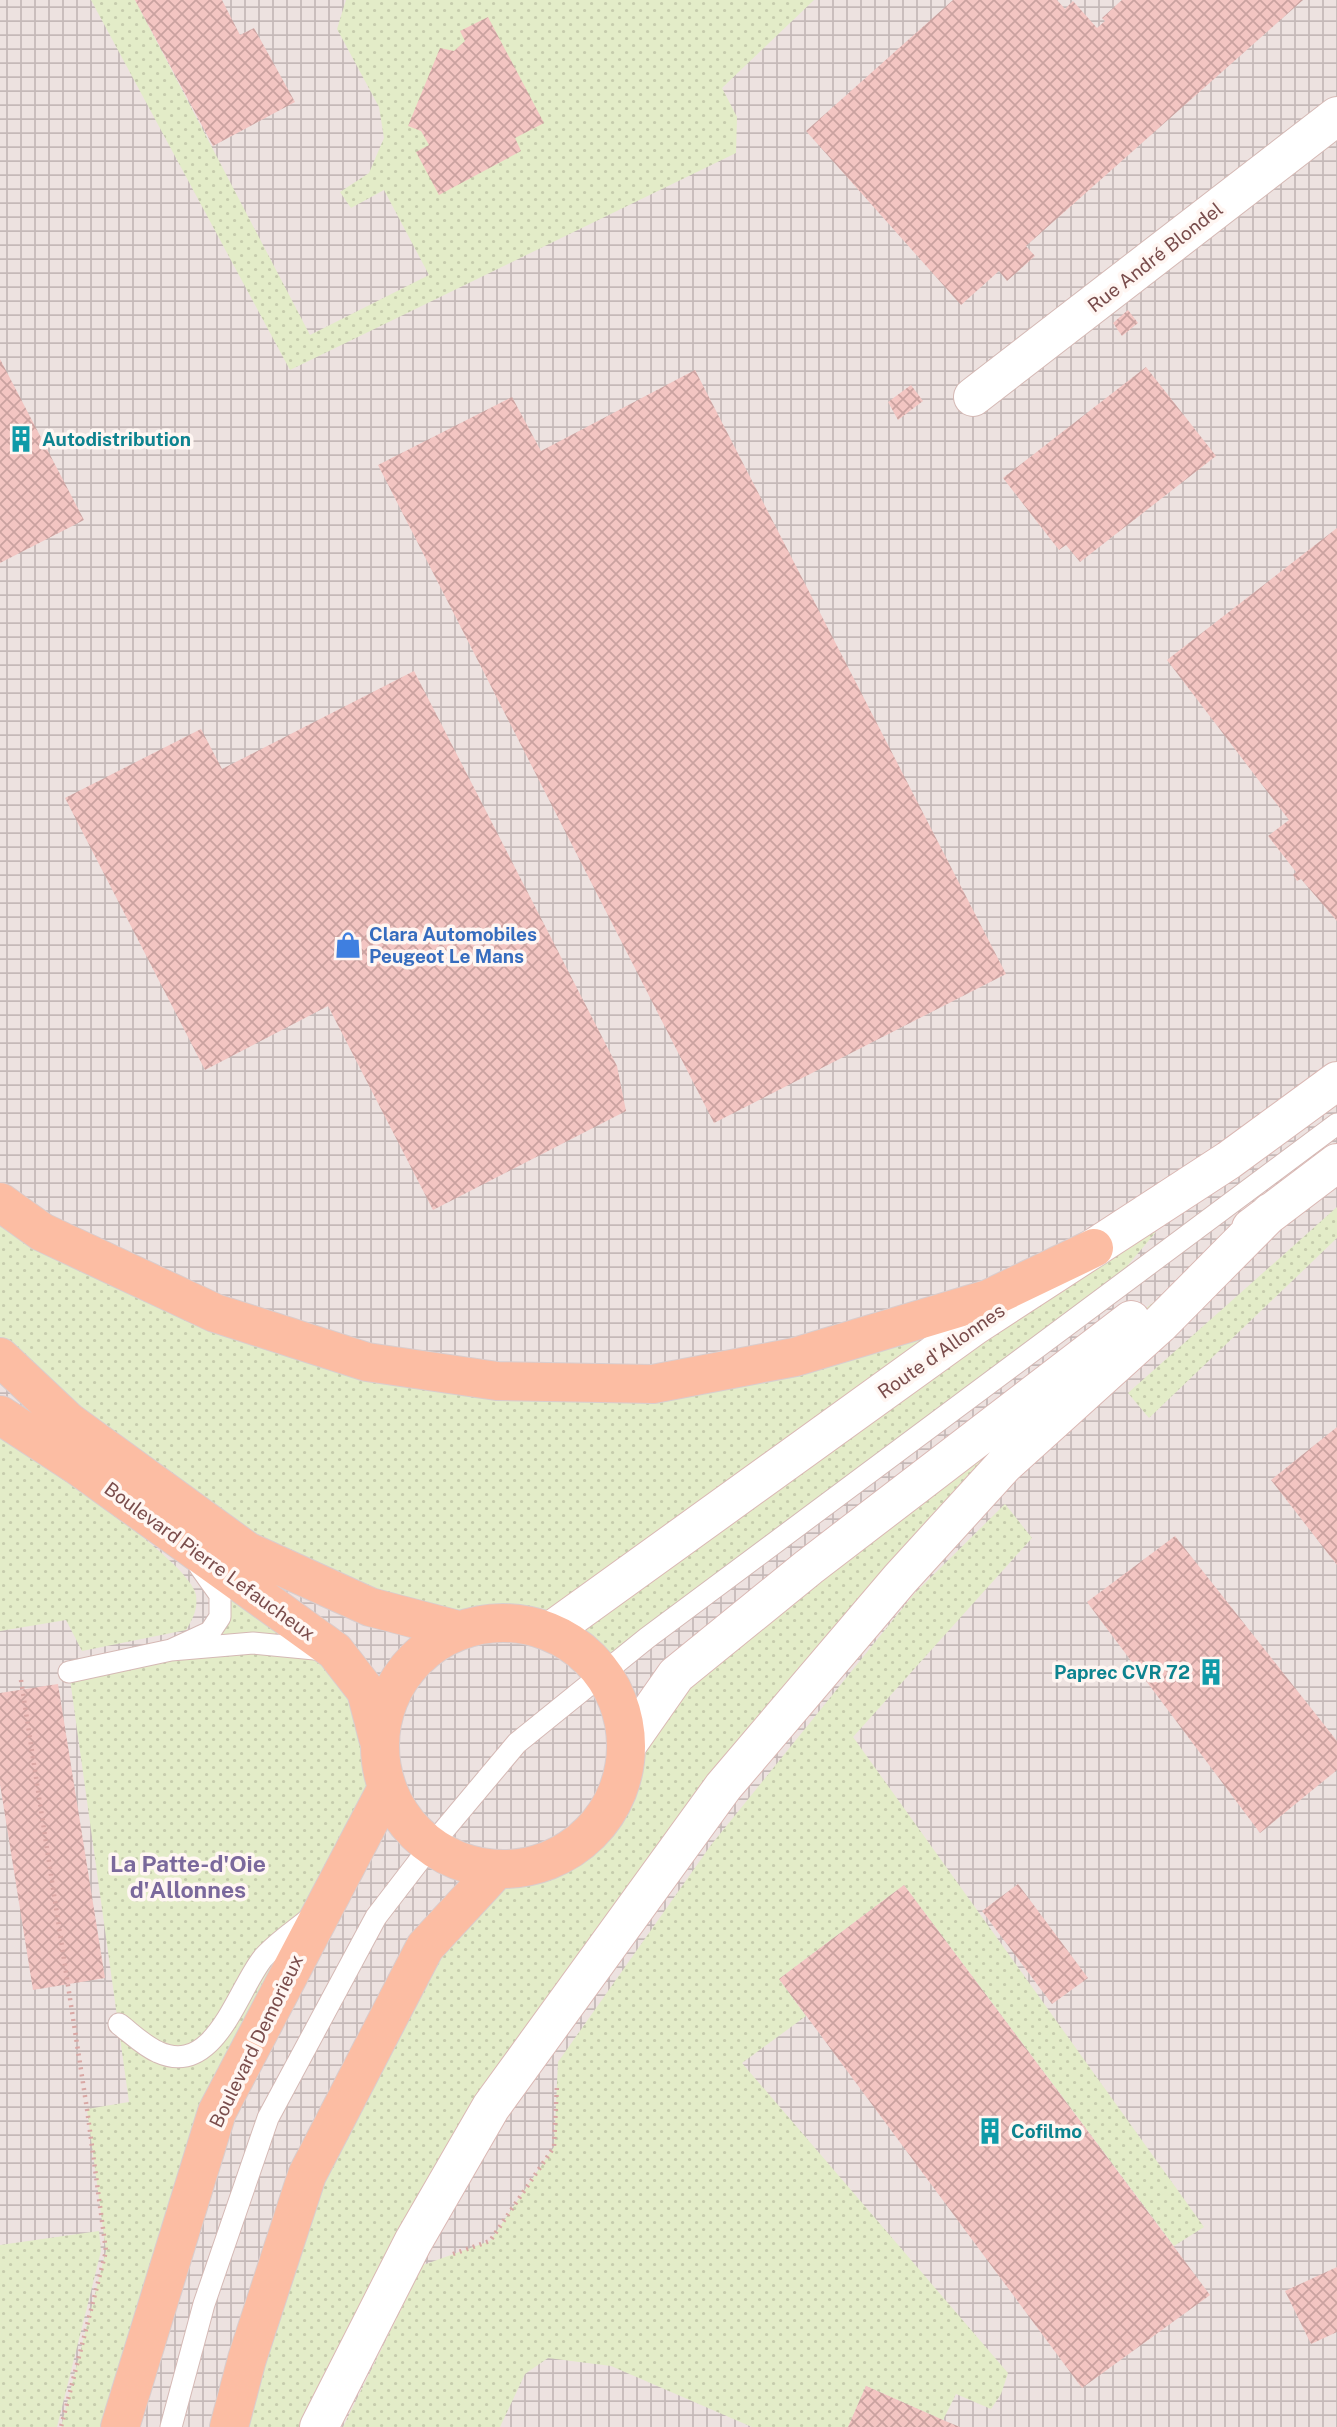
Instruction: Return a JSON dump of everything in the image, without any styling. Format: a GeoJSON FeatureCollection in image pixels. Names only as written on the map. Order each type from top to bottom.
{"type":"FeatureCollection","features":[{"type":"Feature","properties":{"kind":"main road","name":"Rue André Blondel"},"geometry":{"type":"LineString","coordinates":[[973,397],[1337,116]]}},
{"type":"Feature","properties":{"kind":"main road","name":"Route d'Allonnes"},"geometry":{"type":"LineString","coordinates":[[551,1631],[974,1326],[1228,1160],[1337,1081]]}},
{"type":"Feature","properties":{"kind":"main road"},"geometry":{"type":"LineString","coordinates":[[627,1745],[677,1675],[809,1567],[1337,1163]]}},
{"type":"Feature","properties":{"kind":"main road"},"geometry":{"type":"LineString","coordinates":[[0,1202],[42,1232],[215,1312],[367,1362],[497,1381],[653,1384],[795,1357],[988,1299],[1094,1248]]}},
{"type":"Feature","properties":{"kind":"main road"},"geometry":{"type":"LineString","coordinates":[[320,2427],[413,2242],[491,2108],[723,1787],[900,1578],[1004,1465],[1159,1325],[1272,1212]]}},
{"type":"Feature","properties":{"kind":"main road","name":"Boulevard Pierre Lefaucheux"},"geometry":{"type":"LineString","coordinates":[[0,1357],[69,1422],[247,1551],[370,1607],[458,1630]]}},
{"type":"Feature","properties":{"kind":"main road","name":"Boulevard Pierre Lefaucheux"},"geometry":{"type":"LineString","coordinates":[[0,1415],[78,1466],[335,1651],[366,1691],[379,1740],[387,1788],[407,1824],[429,1848]]}},
{"type":"Feature","properties":{"kind":"main road"},"geometry":{"type":"LineString","coordinates":[[379,1740],[390,1694],[418,1656],[438,1639],[481,1623],[505,1622],[551,1631],[580,1648],[614,1688],[621,1707],[627,1745],[625,1769],[609,1813],[589,1835],[570,1851],[547,1862],[522,1869],[497,1869],[463,1863],[429,1848]]}},
{"type":"Feature","properties":{"kind":"main road","name":"Boulevard Demorieux"},"geometry":{"type":"LineString","coordinates":[[120,2427],[216,2112],[387,1788]]}},
{"type":"Feature","properties":{"kind":"main road"},"geometry":{"type":"LineString","coordinates":[[229,2427],[247,2359],[307,2175],[425,1947],[497,1869]]}},
{"type":"Feature","properties":{"kind":"lane"},"geometry":{"type":"LineString","coordinates":[[171,2427],[204,2304],[268,2118],[376,1917],[429,1848],[517,1743],[603,1672],[1337,1124]]}},
{"type":"Feature","properties":{"kind":"lane"},"geometry":{"type":"LineString","coordinates":[[78,1466],[126,1514],[200,1567],[220,1595],[220,1617],[209,1632],[171,1650]]}},
{"type":"Feature","properties":{"kind":"lane"},"geometry":{"type":"LineString","coordinates":[[69,1672],[171,1650],[253,1643],[335,1651]]}},
{"type":"Feature","properties":{"kind":"lane"},"geometry":{"type":"LineString","coordinates":[[119,2024],[156,2052],[169,2056],[184,2056],[200,2051],[215,2039],[263,1959],[324,1907]]}},
{"type":"Feature","properties":{"kind":"path"},"geometry":{"type":"LineString","coordinates":[[21,1680],[89,2122],[106,2251],[61,2427]]}},
{"type":"Feature","properties":{"kind":"path"},"geometry":{"type":"LineString","coordinates":[[445,2257],[490,2241],[554,2147],[558,2074]]}},
{"type":"Feature","properties":{"kind":"shaded area"},"geometry":{"type":"Polygon","coordinates":[[[0,0],[1337,0],[1337,2427],[0,2427],[0,0]]]}},
{"type":"Feature","properties":{"kind":"green space"},"geometry":{"type":"Polygon","coordinates":[[[91,0],[135,0],[310,335],[429,275],[384,190],[351,208],[340,192],[369,173],[384,138],[379,107],[337,29],[346,0],[814,0],[722,88],[737,117],[736,153],[290,370],[91,0]]]}},
{"type":"Feature","properties":{"kind":"green space"},"geometry":{"type":"Polygon","coordinates":[[[0,1202],[367,1362],[653,1384],[1094,1248],[1156,1232],[1095,1304],[603,1672],[580,1648],[552,1632],[505,1623],[458,1630],[247,1551],[0,1357],[0,1202]]]}},
{"type":"Feature","properties":{"kind":"green space"},"geometry":{"type":"Polygon","coordinates":[[[1337,1207],[1337,1238],[1149,1418],[1128,1393],[1337,1207]]]}},
{"type":"Feature","properties":{"kind":"green space"},"geometry":{"type":"Polygon","coordinates":[[[1271,1212],[1004,1465],[491,2107],[319,2427],[229,2427],[247,2359],[425,1947],[497,1869],[529,1866],[545,1861],[587,1838],[609,1813],[617,1797],[627,1745],[809,1567],[1271,1212]]]}},
{"type":"Feature","properties":{"kind":"green space"},"geometry":{"type":"Polygon","coordinates":[[[0,1438],[109,1512],[167,1558],[187,1579],[196,1595],[194,1614],[186,1630],[82,1651],[66,1620],[0,1631],[0,1438]]]}},
{"type":"Feature","properties":{"kind":"green space"},"geometry":{"type":"Polygon","coordinates":[[[1005,1504],[1032,1538],[853,1737],[1204,2227],[1174,2246],[904,1885],[779,1979],[806,2016],[742,2063],[1008,2373],[1001,2394],[991,2409],[956,2394],[943,2420],[866,2386],[848,2427],[752,2427],[611,2366],[548,2358],[525,2374],[500,2427],[343,2427],[423,2265],[490,2241],[554,2147],[558,2062],[711,1845],[914,1594],[1005,1504]]]}},
{"type":"Feature","properties":{"kind":"green space"},"geometry":{"type":"Polygon","coordinates":[[[200,1567],[335,1651],[379,1740],[387,1788],[217,2112],[120,2427],[61,2427],[106,2251],[87,2109],[129,2102],[69,1672],[171,1650],[220,1617],[200,1567]]]}},
{"type":"Feature","properties":{"kind":"green space"},"geometry":{"type":"Polygon","coordinates":[[[99,2231],[101,2251],[57,2427],[0,2427],[0,2245],[99,2231]]]}},
{"type":"Feature","properties":{"kind":"building"},"geometry":{"type":"Polygon","coordinates":[[[135,0],[222,0],[240,35],[254,28],[295,102],[213,146],[135,0]]]}},
{"type":"Feature","properties":{"kind":"building"},"geometry":{"type":"Polygon","coordinates":[[[953,0],[1057,0],[1065,9],[1073,1],[1097,28],[1105,21],[1102,18],[1122,0],[1303,0],[1026,246],[1035,256],[1007,281],[999,271],[961,305],[806,131],[953,0]]]}},
{"type":"Feature","properties":{"kind":"building"},"geometry":{"type":"Polygon","coordinates":[[[488,17],[544,123],[515,138],[521,151],[439,195],[416,152],[429,145],[421,131],[408,126],[440,48],[454,51],[465,41],[460,31],[488,17]]]}},
{"type":"Feature","properties":{"kind":"building"},"geometry":{"type":"Polygon","coordinates":[[[1128,310],[1138,323],[1122,336],[1113,323],[1128,310]]]}},
{"type":"Feature","properties":{"kind":"building","name":"Autodistribution"},"geometry":{"type":"Polygon","coordinates":[[[0,359],[84,520],[0,563],[0,359]]]}},
{"type":"Feature","properties":{"kind":"building"},"geometry":{"type":"Polygon","coordinates":[[[1146,367],[1216,456],[1080,562],[1066,545],[1059,550],[1003,478],[1146,367]]]}},
{"type":"Feature","properties":{"kind":"building"},"geometry":{"type":"Polygon","coordinates":[[[695,370],[1006,974],[714,1123],[378,465],[512,397],[541,451],[695,370]]]}},
{"type":"Feature","properties":{"kind":"building"},"geometry":{"type":"Polygon","coordinates":[[[911,385],[923,401],[898,420],[888,402],[911,385]]]}},
{"type":"Feature","properties":{"kind":"building"},"geometry":{"type":"Polygon","coordinates":[[[1337,528],[1337,921],[1301,879],[1297,881],[1293,875],[1296,872],[1268,836],[1289,820],[1167,660],[1337,528]]]}},
{"type":"Feature","properties":{"kind":"building","name":"Clara Automobiles Peugeot Le Mans"},"geometry":{"type":"Polygon","coordinates":[[[414,671],[617,1066],[626,1111],[433,1210],[328,1006],[205,1070],[65,798],[201,729],[222,769],[414,671]]]}},
{"type":"Feature","properties":{"kind":"building"},"geometry":{"type":"Polygon","coordinates":[[[1337,1427],[1337,1565],[1271,1480],[1337,1427]]]}},
{"type":"Feature","properties":{"kind":"building","name":"Paprec CVR 72"},"geometry":{"type":"Polygon","coordinates":[[[1175,1536],[1337,1741],[1337,1770],[1260,1833],[1087,1602],[1175,1536]]]}},
{"type":"Feature","properties":{"kind":"building"},"geometry":{"type":"Polygon","coordinates":[[[58,1684],[105,1978],[33,1990],[0,1784],[0,1693],[58,1684]]]}},
{"type":"Feature","properties":{"kind":"building"},"geometry":{"type":"Polygon","coordinates":[[[1018,1884],[1088,1978],[1052,2004],[982,1911],[1018,1884]]]}},
{"type":"Feature","properties":{"kind":"building","name":"Cofilmo"},"geometry":{"type":"Polygon","coordinates":[[[904,1885],[1210,2295],[1082,2388],[779,1979],[904,1885]]]}},
{"type":"Feature","properties":{"kind":"building"},"geometry":{"type":"Polygon","coordinates":[[[1337,2267],[1337,2332],[1311,2344],[1285,2291],[1337,2267]]]}},
{"type":"Feature","properties":{"kind":"building"},"geometry":{"type":"Polygon","coordinates":[[[866,2386],[943,2420],[960,2427],[848,2427],[866,2386]]]}},
{"type":"Feature","properties":{"kind":"place","name":"Autodistribution"},"geometry":{"type":"Point","coordinates":[21,439]}},
{"type":"Feature","properties":{"kind":"place","name":"Clara Automobiles Peugeot Le Mans"},"geometry":{"type":"Point","coordinates":[348,945]}},
{"type":"Feature","properties":{"kind":"place","name":"Paprec CVR 72"},"geometry":{"type":"Point","coordinates":[1211,1672]}},
{"type":"Feature","properties":{"kind":"place","name":"Cofilmo"},"geometry":{"type":"Point","coordinates":[990,2131]}},
{"type":"Feature","properties":{"kind":"district","name":"La Patte-d'Oie d'Allonnes"},"geometry":{"type":"Point","coordinates":[188,1876]}}]}
